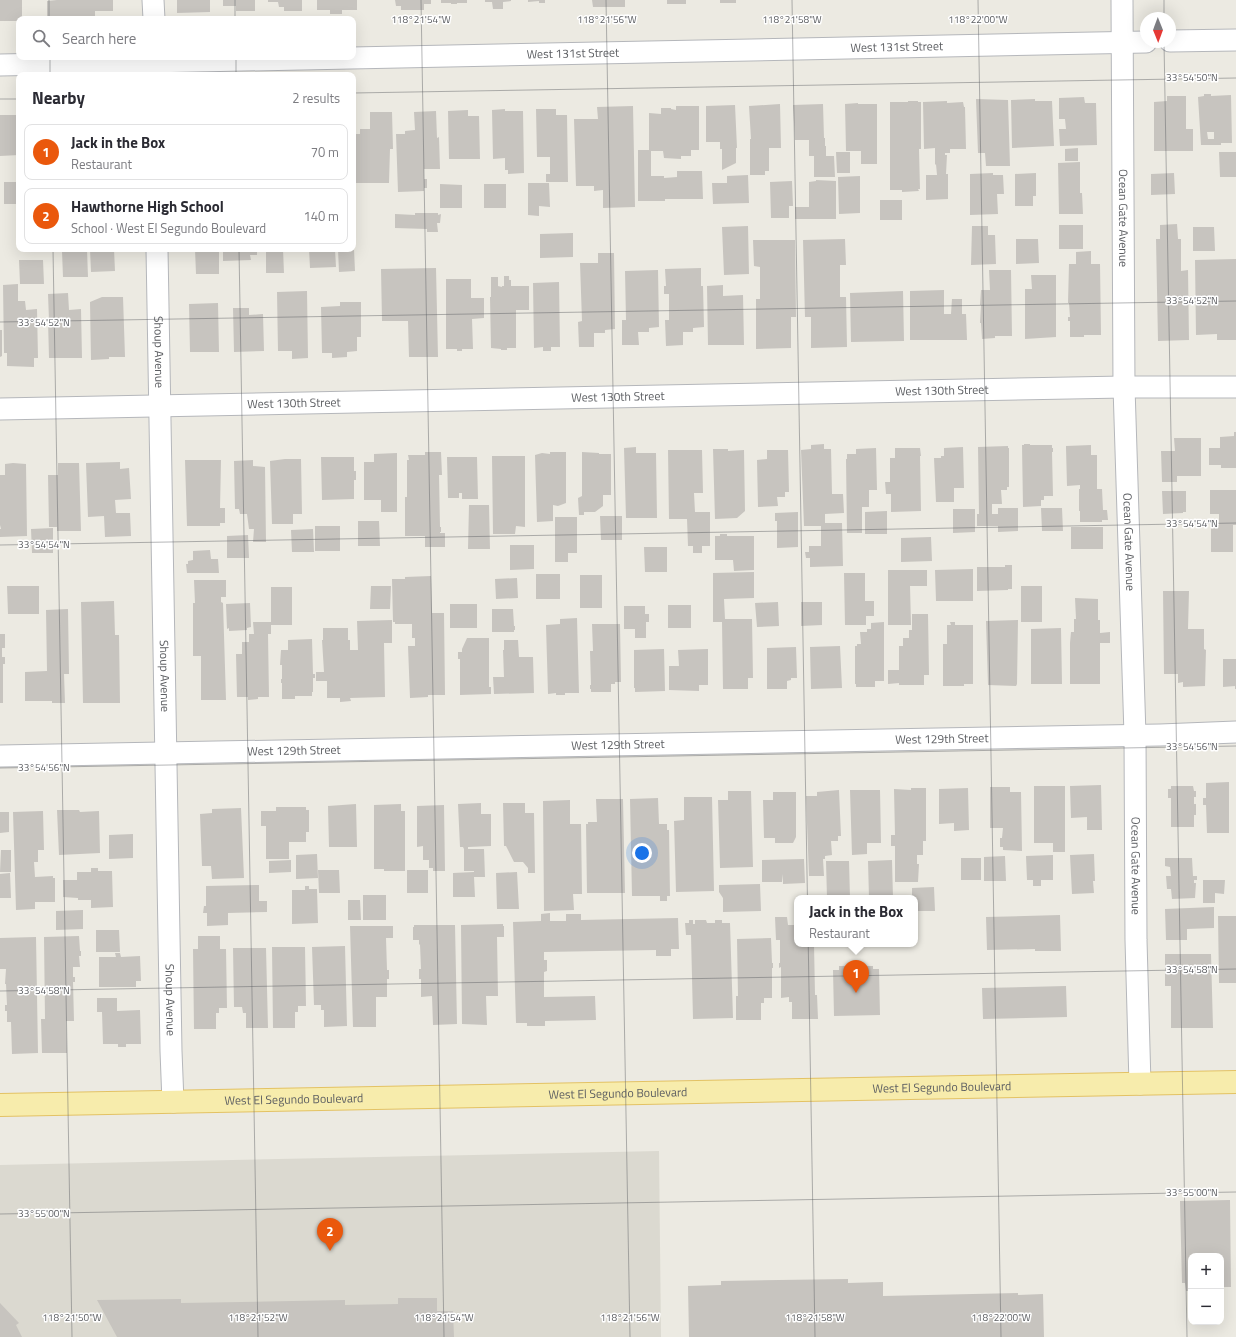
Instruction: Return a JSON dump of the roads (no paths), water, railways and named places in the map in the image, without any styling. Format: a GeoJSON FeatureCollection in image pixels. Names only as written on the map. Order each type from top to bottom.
{"type":"FeatureCollection","features":[{"type":"Feature","properties":{"kind":"main road","name":"West El Segundo Boulevard"},"geometry":{"type":"LineString","coordinates":[[0,1106],[1236,1082]]}},
{"type":"Feature","properties":{"kind":"street"},"geometry":{"type":"LineString","coordinates":[[153,0],[154,16]]}},
{"type":"Feature","properties":{"kind":"street","name":"Ocean Gate Avenue"},"geometry":{"type":"LineString","coordinates":[[1122,0],[1124,387],[1135,735],[1136,940],[1140,1084]]}},
{"type":"Feature","properties":{"kind":"street"},"geometry":{"type":"LineString","coordinates":[[1176,41],[1236,40]]}},
{"type":"Feature","properties":{"kind":"street","name":"West 131st Street"},"geometry":{"type":"LineString","coordinates":[[0,65],[155,65],[1140,42]]}},
{"type":"Feature","properties":{"kind":"street","name":"Shoup Avenue"},"geometry":{"type":"LineString","coordinates":[[157,252],[173,1102]]}},
{"type":"Feature","properties":{"kind":"street","name":"West 130th Street"},"geometry":{"type":"LineString","coordinates":[[0,409],[1124,387],[1236,387]]}},
{"type":"Feature","properties":{"kind":"street","name":"West 129th Street"},"geometry":{"type":"LineString","coordinates":[[0,756],[1236,732]]}},
{"type":"Feature","properties":{"kind":"place","name":"Jack in the Box"},"geometry":{"type":"Point","coordinates":[856,993]}},
{"type":"Feature","properties":{"kind":"place","name":"Hawthorne High School"},"geometry":{"type":"Point","coordinates":[330,1251]}}]}
